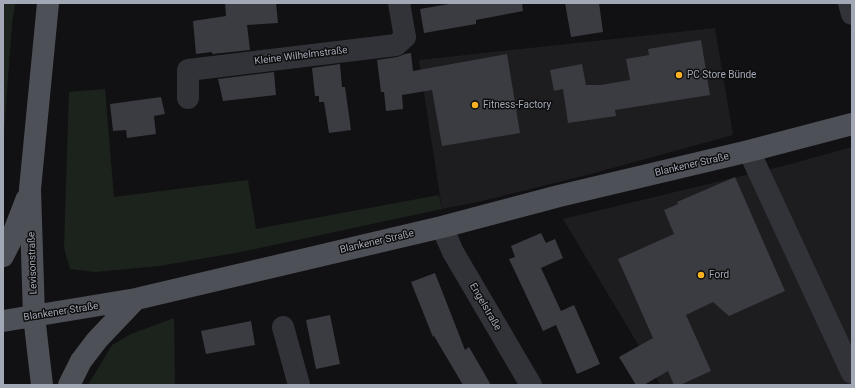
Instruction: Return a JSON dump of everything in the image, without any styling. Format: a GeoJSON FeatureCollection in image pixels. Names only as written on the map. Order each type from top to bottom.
{"type":"FeatureCollection","features":[{"type":"Feature","properties":{"kind":"main road","name":"Levisonstraße"},"geometry":{"type":"LineString","coordinates":[[42,385],[34,316],[30,189],[48,3]]}},
{"type":"Feature","properties":{"kind":"main road","name":"Blankener Straße"},"geometry":{"type":"LineString","coordinates":[[3,321],[136,299],[442,227],[559,196],[749,151],[852,124]]}},
{"type":"Feature","properties":{"kind":"main road","name":"Levisonstraße"},"geometry":{"type":"LineString","coordinates":[[3,256],[10,242],[30,189]]}},
{"type":"Feature","properties":{"kind":"main road"},"geometry":{"type":"LineString","coordinates":[[69,385],[80,361],[97,340],[136,299]]}},
{"type":"Feature","properties":{"kind":"street","name":"Kleine Wilhelmstraße"},"geometry":{"type":"LineString","coordinates":[[188,98],[188,70],[396,45],[404,37],[399,3]]}},
{"type":"Feature","properties":{"kind":"street"},"geometry":{"type":"LineString","coordinates":[[849,3],[852,14]]}},
{"type":"Feature","properties":{"kind":"street"},"geometry":{"type":"LineString","coordinates":[[749,151],[852,373]]}},
{"type":"Feature","properties":{"kind":"street","name":"Engelstraße"},"geometry":{"type":"LineString","coordinates":[[442,227],[453,252],[531,385]]}},
{"type":"Feature","properties":{"kind":"street"},"geometry":{"type":"LineString","coordinates":[[283,327],[299,385]]}},
{"type":"Feature","properties":{"kind":"shaded area"},"geometry":{"type":"Polygon","coordinates":[[[3,3],[15,3],[12,24],[3,146],[3,3]]]}},
{"type":"Feature","properties":{"kind":"shaded area"},"geometry":{"type":"Polygon","coordinates":[[[715,28],[733,135],[587,175],[478,202],[442,209],[419,60],[715,28]]]}},
{"type":"Feature","properties":{"kind":"shaded area"},"geometry":{"type":"Polygon","coordinates":[[[105,89],[114,197],[248,180],[256,229],[439,195],[442,209],[241,252],[159,266],[95,272],[70,269],[64,248],[69,92],[105,89]]]}},
{"type":"Feature","properties":{"kind":"shaded area"},"geometry":{"type":"Polygon","coordinates":[[[852,147],[852,385],[660,385],[636,341],[563,219],[783,166],[852,147]]]}},
{"type":"Feature","properties":{"kind":"shaded area"},"geometry":{"type":"Polygon","coordinates":[[[174,318],[175,385],[88,385],[112,345],[131,334],[174,318]]]}},
{"type":"Feature","properties":{"kind":"building"},"geometry":{"type":"Polygon","coordinates":[[[225,3],[276,3],[278,23],[247,25],[250,50],[196,54],[193,21],[226,16],[225,3]]]}},
{"type":"Feature","properties":{"kind":"building"},"geometry":{"type":"Polygon","coordinates":[[[455,3],[522,3],[523,11],[476,20],[476,24],[424,33],[420,9],[455,3]]]}},
{"type":"Feature","properties":{"kind":"building"},"geometry":{"type":"Polygon","coordinates":[[[565,3],[599,3],[603,32],[571,37],[565,3]]]}},
{"type":"Feature","properties":{"kind":"building"},"geometry":{"type":"Polygon","coordinates":[[[701,40],[710,95],[615,110],[616,116],[568,123],[563,89],[554,91],[550,70],[582,64],[586,85],[601,85],[630,80],[626,59],[649,55],[648,49],[701,40]]]}},
{"type":"Feature","properties":{"kind":"building","name":"Fitness-Factory"},"geometry":{"type":"Polygon","coordinates":[[[411,53],[413,71],[507,54],[520,133],[442,146],[432,90],[402,95],[403,109],[386,111],[384,92],[381,92],[377,60],[411,53]]]}},
{"type":"Feature","properties":{"kind":"building"},"geometry":{"type":"Polygon","coordinates":[[[340,64],[342,87],[345,87],[351,130],[329,133],[324,102],[319,102],[319,96],[315,96],[312,68],[340,64]]]}},
{"type":"Feature","properties":{"kind":"building"},"geometry":{"type":"Polygon","coordinates":[[[274,72],[276,95],[223,101],[218,79],[274,72]]]}},
{"type":"Feature","properties":{"kind":"building"},"geometry":{"type":"Polygon","coordinates":[[[161,97],[165,114],[154,116],[156,134],[127,138],[126,130],[113,131],[110,104],[161,97]]]}},
{"type":"Feature","properties":{"kind":"building","name":"Ford"},"geometry":{"type":"Polygon","coordinates":[[[735,177],[785,291],[729,316],[713,302],[686,315],[711,371],[680,385],[674,385],[668,371],[644,385],[636,385],[619,357],[653,338],[618,259],[674,234],[664,210],[678,204],[677,202],[735,177]]]}},
{"type":"Feature","properties":{"kind":"building"},"geometry":{"type":"Polygon","coordinates":[[[541,233],[546,243],[555,239],[563,258],[541,268],[561,311],[574,305],[600,364],[577,374],[556,325],[543,331],[509,259],[515,257],[511,246],[541,233]]]}},
{"type":"Feature","properties":{"kind":"building"},"geometry":{"type":"Polygon","coordinates":[[[435,273],[465,350],[469,347],[491,385],[463,385],[434,336],[433,337],[411,282],[435,273]]]}},
{"type":"Feature","properties":{"kind":"building"},"geometry":{"type":"Polygon","coordinates":[[[330,315],[340,364],[316,369],[306,320],[330,315]]]}},
{"type":"Feature","properties":{"kind":"building"},"geometry":{"type":"Polygon","coordinates":[[[251,321],[255,345],[206,354],[201,331],[251,321]]]}},
{"type":"Feature","properties":{"kind":"place","name":"PC Store Bünde"},"geometry":{"type":"Point","coordinates":[679,75]}},
{"type":"Feature","properties":{"kind":"place","name":"Fitness-Factory"},"geometry":{"type":"Point","coordinates":[475,105]}},
{"type":"Feature","properties":{"kind":"place","name":"Ford"},"geometry":{"type":"Point","coordinates":[701,275]}}]}
